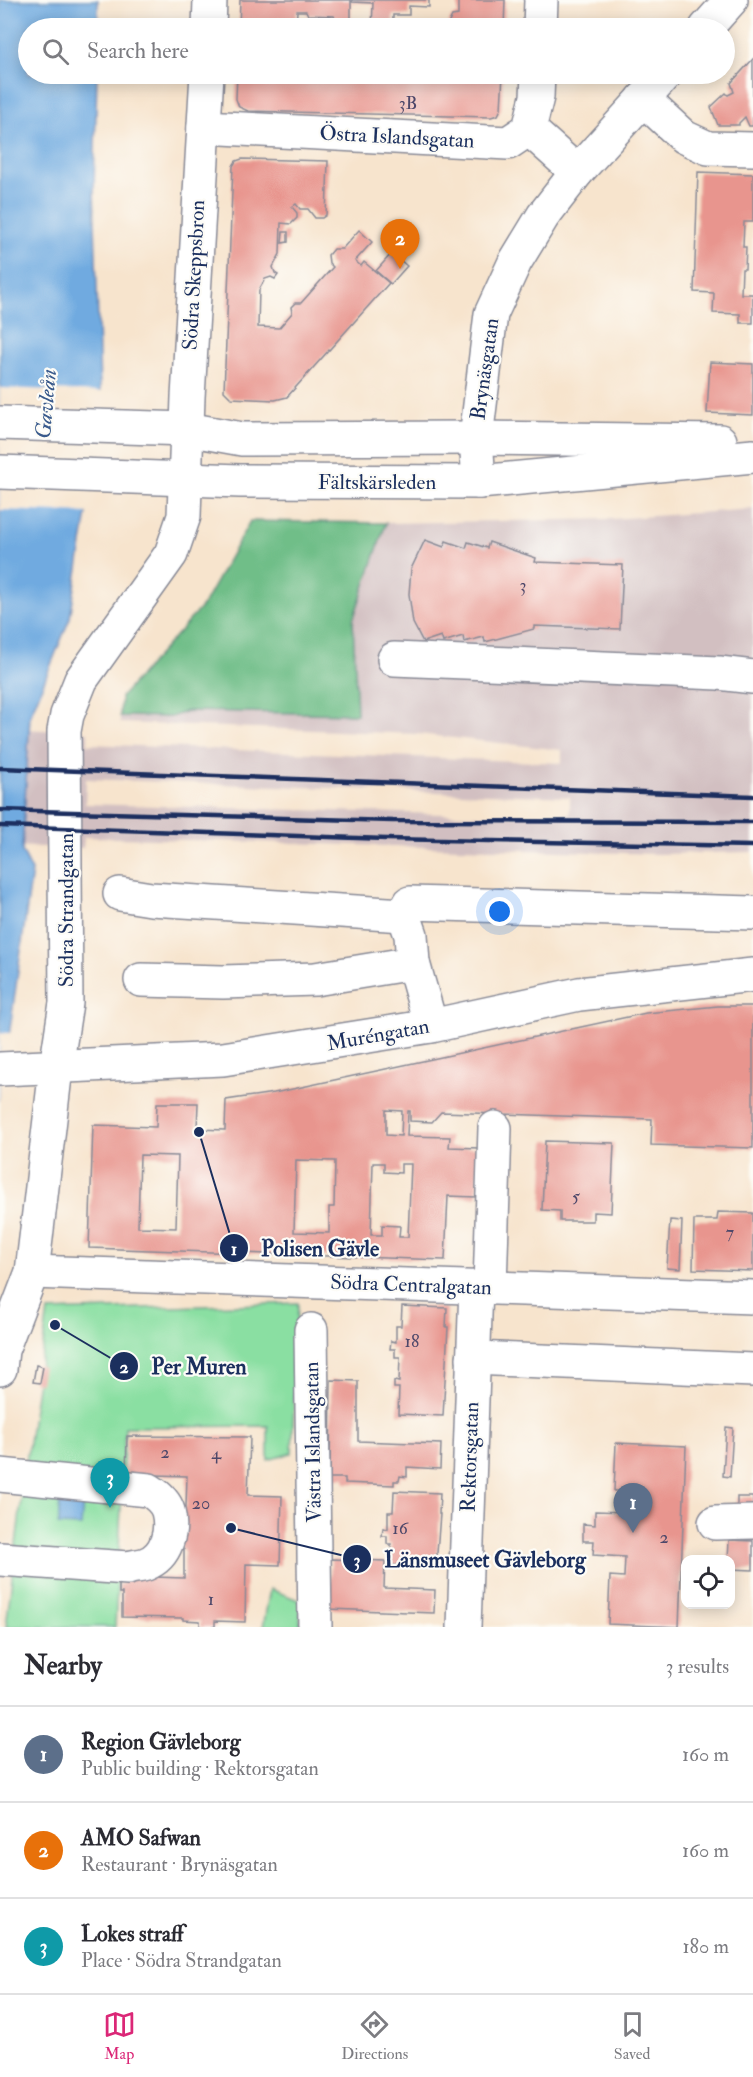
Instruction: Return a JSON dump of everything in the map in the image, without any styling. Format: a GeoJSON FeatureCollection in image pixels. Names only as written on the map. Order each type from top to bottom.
{"type":"FeatureCollection","features":[{"type":"Feature","properties":{"kind":"street"},"geometry":{"type":"LineString","coordinates":[[209,18],[210,0]]}},
{"type":"Feature","properties":{"kind":"street"},"geometry":{"type":"LineString","coordinates":[[540,18],[541,0]]}},
{"type":"Feature","properties":{"kind":"street"},"geometry":{"type":"LineString","coordinates":[[715,18],[731,0]]}},
{"type":"Feature","properties":{"kind":"street","name":"Södra Skeppsbron"},"geometry":{"type":"LineString","coordinates":[[185,477],[201,148],[206,84]]}},
{"type":"Feature","properties":{"kind":"street"},"geometry":{"type":"LineString","coordinates":[[538,84],[537,97],[529,129],[577,172]]}},
{"type":"Feature","properties":{"kind":"street","name":"Brynäsgatan"},"geometry":{"type":"LineString","coordinates":[[479,482],[476,438],[491,314],[515,262],[543,216],[577,172],[657,84]]}},
{"type":"Feature","properties":{"kind":"street"},"geometry":{"type":"LineString","coordinates":[[643,99],[684,136],[708,148],[753,149]]}},
{"type":"Feature","properties":{"kind":"street","name":"Östra Islandsgatan"},"geometry":{"type":"LineString","coordinates":[[204,127],[508,143],[529,129]]}},
{"type":"Feature","properties":{"kind":"street","name":"Fältskärsleden"},"geometry":{"type":"LineString","coordinates":[[0,423],[186,429],[242,439],[476,438],[753,441]]}},
{"type":"Feature","properties":{"kind":"street","name":"Fältskärsleden"},"geometry":{"type":"LineString","coordinates":[[0,472],[185,477],[240,481],[479,482],[753,456]]}},
{"type":"Feature","properties":{"kind":"street","name":"Södra Strandgatan"},"geometry":{"type":"LineString","coordinates":[[0,1369],[2,1350],[33,1272],[56,1068],[66,1003],[64,732],[67,715],[81,680],[171,554],[184,516],[185,477]]}},
{"type":"Feature","properties":{"kind":"street"},"geometry":{"type":"LineString","coordinates":[[394,659],[719,673],[753,677]]}},
{"type":"Feature","properties":{"kind":"street"},"geometry":{"type":"LineString","coordinates":[[120,894],[151,899],[404,915]]}},
{"type":"Feature","properties":{"kind":"street"},"geometry":{"type":"LineString","coordinates":[[430,1026],[413,963],[411,935],[404,915],[410,903],[753,913]]}},
{"type":"Feature","properties":{"kind":"street"},"geometry":{"type":"LineString","coordinates":[[141,980],[223,982],[315,979],[413,963]]}},
{"type":"Feature","properties":{"kind":"street","name":"Muréngatan"},"geometry":{"type":"LineString","coordinates":[[5,1069],[222,1059],[430,1026],[579,994],[753,975]]}},
{"type":"Feature","properties":{"kind":"street","name":"Rektorsgatan"},"geometry":{"type":"LineString","coordinates":[[464,1627],[473,1358],[483,1287],[495,1128]]}},
{"type":"Feature","properties":{"kind":"street","name":"Södra Centralgatan"},"geometry":{"type":"LineString","coordinates":[[33,1272],[753,1297]]}},
{"type":"Feature","properties":{"kind":"street","name":"Västra Islandsgatan"},"geometry":{"type":"LineString","coordinates":[[311,1330],[315,1627]]}},
{"type":"Feature","properties":{"kind":"street"},"geometry":{"type":"LineString","coordinates":[[473,1358],[753,1370]]}},
{"type":"Feature","properties":{"kind":"street"},"geometry":{"type":"LineString","coordinates":[[0,1475],[149,1490],[160,1497],[167,1510],[169,1527],[168,1542],[160,1554],[147,1564],[128,1568],[0,1559]]}},
{"type":"Feature","properties":{"kind":"street"},"geometry":{"type":"LineString","coordinates":[[716,1523],[753,1522]]}},
{"type":"Feature","properties":{"kind":"shaded area"},"geometry":{"type":"Polygon","coordinates":[[[753,509],[753,852],[658,854],[84,837],[83,848],[0,846],[0,728],[88,732],[88,744],[562,763],[562,750],[418,734],[120,723],[120,716],[171,717],[187,711],[356,714],[353,620],[386,523],[611,519],[753,509]],[[86,779],[85,804],[476,815],[570,814],[570,797],[86,779]]]}},
{"type":"Feature","properties":{"kind":"green space"},"geometry":{"type":"Polygon","coordinates":[[[250,521],[386,523],[353,620],[357,714],[187,711],[171,717],[120,716],[121,697],[203,605],[250,521]]]}},
{"type":"Feature","properties":{"kind":"green space"},"geometry":{"type":"Polygon","coordinates":[[[298,1303],[292,1453],[268,1460],[268,1426],[125,1427],[115,1627],[6,1627],[48,1311],[298,1303]]]}},
{"type":"Feature","properties":{"kind":"green space"},"geometry":{"type":"Polygon","coordinates":[[[270,1589],[301,1601],[300,1627],[263,1627],[270,1589]]]}},
{"type":"Feature","properties":{"kind":"water","name":"Gavleån"},"geometry":{"type":"Polygon","coordinates":[[[0,0],[98,0],[98,18],[18,18],[18,84],[97,84],[94,188],[100,389],[87,513],[70,618],[30,716],[22,851],[32,871],[0,1101],[0,0]]]}},
{"type":"Feature","properties":{"kind":"water"},"geometry":{"type":"Polygon","coordinates":[[[61,1485],[84,1487],[81,1526],[58,1525],[61,1485]]]}},
{"type":"Feature","properties":{"kind":"pier"},"geometry":{"type":"Polygon","coordinates":[[[0,388],[103,392],[90,513],[0,510],[0,388]]]}},
{"type":"Feature","properties":{"kind":"pier"},"geometry":{"type":"Polygon","coordinates":[[[0,1033],[11,1033],[3,1101],[0,1104],[0,1033]]]}},
{"type":"Feature","properties":{"kind":"building"},"geometry":{"type":"Polygon","coordinates":[[[240,0],[351,0],[351,18],[308,15],[306,11],[297,11],[297,18],[239,18],[240,0]]]}},
{"type":"Feature","properties":{"kind":"building"},"geometry":{"type":"Polygon","coordinates":[[[352,0],[429,0],[429,7],[409,6],[409,15],[372,18],[373,3],[352,2],[352,0]]]}},
{"type":"Feature","properties":{"kind":"building"},"geometry":{"type":"Polygon","coordinates":[[[458,0],[505,0],[504,18],[451,18],[458,15],[458,0]]]}},
{"type":"Feature","properties":{"kind":"building"},"geometry":{"type":"Polygon","coordinates":[[[753,59],[753,126],[749,126],[745,117],[739,125],[718,125],[711,107],[726,93],[728,95],[734,92],[731,84],[735,84],[735,79],[753,59]]]}},
{"type":"Feature","properties":{"kind":"building"},"geometry":{"type":"Polygon","coordinates":[[[237,84],[502,84],[501,109],[498,115],[491,117],[248,111],[239,107],[236,99],[237,84]]]}},
{"type":"Feature","properties":{"kind":"building"},"geometry":{"type":"Polygon","coordinates":[[[242,159],[328,161],[326,215],[322,218],[315,218],[308,209],[300,209],[296,204],[292,207],[297,213],[297,218],[291,224],[281,223],[280,254],[273,267],[278,275],[275,279],[271,277],[265,279],[259,290],[258,327],[279,328],[292,313],[291,307],[295,303],[301,303],[333,267],[329,263],[328,255],[333,249],[342,249],[359,230],[372,242],[355,261],[361,266],[364,262],[389,283],[287,397],[275,400],[231,398],[224,391],[233,166],[236,161],[242,159]]]}},
{"type":"Feature","properties":{"kind":"building"},"geometry":{"type":"Polygon","coordinates":[[[698,172],[753,174],[753,222],[744,222],[743,247],[746,247],[741,294],[753,294],[753,323],[740,323],[740,314],[713,313],[714,293],[694,292],[698,172]]]}},
{"type":"Feature","properties":{"kind":"building"},"geometry":{"type":"Polygon","coordinates":[[[283,232],[288,232],[288,242],[282,243],[283,232]]]}},
{"type":"Feature","properties":{"kind":"building"},"geometry":{"type":"Polygon","coordinates":[[[392,253],[407,266],[391,284],[376,271],[392,253]]]}},
{"type":"Feature","properties":{"kind":"building"},"geometry":{"type":"Polygon","coordinates":[[[710,362],[753,364],[753,415],[707,413],[710,362]]]}},
{"type":"Feature","properties":{"kind":"building"},"geometry":{"type":"Polygon","coordinates":[[[425,540],[444,547],[446,541],[466,548],[468,542],[487,548],[489,542],[536,558],[535,562],[623,565],[620,629],[534,626],[534,629],[485,642],[484,637],[464,642],[463,636],[443,642],[441,636],[423,642],[413,623],[409,594],[411,569],[425,540]]]}},
{"type":"Feature","properties":{"kind":"building"},"geometry":{"type":"Polygon","coordinates":[[[718,1006],[753,1006],[753,1148],[651,1145],[652,1119],[441,1112],[432,1122],[410,1121],[410,1111],[408,1111],[407,1136],[450,1137],[449,1147],[479,1148],[477,1197],[448,1196],[445,1260],[89,1248],[93,1125],[156,1127],[157,1103],[198,1103],[197,1129],[225,1130],[226,1100],[274,1093],[646,1013],[718,1006]],[[386,1110],[386,1135],[401,1136],[402,1111],[386,1110]],[[140,1155],[138,1227],[176,1228],[178,1156],[140,1155]],[[296,1160],[294,1232],[329,1233],[329,1207],[334,1207],[335,1161],[296,1160]],[[373,1163],[371,1235],[382,1235],[382,1225],[400,1226],[399,1237],[408,1237],[411,1164],[401,1164],[401,1173],[384,1172],[384,1163],[373,1163]]]}},
{"type":"Feature","properties":{"kind":"building"},"geometry":{"type":"Polygon","coordinates":[[[545,1141],[614,1143],[611,1213],[593,1212],[593,1221],[560,1221],[560,1211],[542,1210],[545,1141]]]}},
{"type":"Feature","properties":{"kind":"building"},"geometry":{"type":"Polygon","coordinates":[[[718,1212],[753,1213],[753,1271],[693,1269],[694,1220],[717,1220],[718,1212]]]}},
{"type":"Feature","properties":{"kind":"building"},"geometry":{"type":"Polygon","coordinates":[[[670,1220],[682,1221],[680,1269],[667,1268],[670,1220]]]}},
{"type":"Feature","properties":{"kind":"building"},"geometry":{"type":"Polygon","coordinates":[[[402,1306],[447,1308],[443,1416],[398,1414],[399,1388],[394,1388],[394,1381],[399,1382],[400,1357],[395,1357],[395,1349],[390,1349],[391,1341],[396,1342],[396,1326],[401,1326],[402,1306]]]}},
{"type":"Feature","properties":{"kind":"building"},"geometry":{"type":"Polygon","coordinates":[[[36,1365],[43,1367],[40,1383],[33,1382],[36,1365]]]}},
{"type":"Feature","properties":{"kind":"building"},"geometry":{"type":"Polygon","coordinates":[[[331,1380],[358,1381],[358,1441],[441,1444],[440,1469],[407,1467],[407,1477],[400,1476],[399,1481],[394,1481],[394,1485],[345,1483],[345,1478],[330,1478],[331,1380]]]}},
{"type":"Feature","properties":{"kind":"building"},"geometry":{"type":"Polygon","coordinates":[[[726,1427],[733,1428],[730,1477],[723,1476],[726,1427]]]}},
{"type":"Feature","properties":{"kind":"building"},"geometry":{"type":"Polygon","coordinates":[[[127,1436],[250,1437],[248,1495],[282,1496],[280,1565],[246,1564],[245,1622],[215,1621],[215,1627],[200,1627],[200,1621],[183,1620],[183,1618],[122,1617],[122,1593],[119,1593],[119,1584],[123,1584],[123,1576],[184,1578],[184,1549],[181,1549],[182,1507],[186,1507],[187,1476],[126,1474],[127,1436]]]}},
{"type":"Feature","properties":{"kind":"building"},"geometry":{"type":"Polygon","coordinates":[[[616,1443],[686,1446],[679,1627],[608,1624],[610,1576],[624,1577],[625,1557],[593,1555],[594,1541],[583,1541],[583,1524],[595,1525],[595,1511],[626,1512],[627,1491],[614,1491],[616,1443]]]}},
{"type":"Feature","properties":{"kind":"building"},"geometry":{"type":"Polygon","coordinates":[[[394,1491],[440,1493],[436,1566],[390,1565],[391,1544],[387,1544],[387,1536],[382,1536],[383,1528],[388,1529],[388,1512],[393,1512],[394,1491]]]}},
{"type":"Feature","properties":{"kind":"building"},"geometry":{"type":"Polygon","coordinates":[[[737,1497],[753,1497],[753,1507],[737,1506],[737,1497]]]}},
{"type":"Feature","properties":{"kind":"building"},"geometry":{"type":"Polygon","coordinates":[[[729,1540],[753,1541],[753,1570],[735,1569],[735,1555],[728,1555],[729,1540]]]}},
{"type":"Feature","properties":{"kind":"building"},"geometry":{"type":"Polygon","coordinates":[[[331,1559],[385,1561],[384,1588],[435,1590],[434,1613],[329,1609],[331,1559]]]}},
{"type":"Feature","properties":{"kind":"railway"},"geometry":{"type":"LineString","coordinates":[[0,768],[753,796]]}},
{"type":"Feature","properties":{"kind":"railway"},"geometry":{"type":"LineString","coordinates":[[0,810],[393,821],[753,822]]}},
{"type":"Feature","properties":{"kind":"railway"},"geometry":{"type":"LineString","coordinates":[[0,826],[387,839],[753,846]]}},
{"type":"Feature","properties":{"kind":"place","name":"AMO Safwan"},"geometry":{"type":"Point","coordinates":[400,269]}},
{"type":"Feature","properties":{"kind":"place","name":"Polisen Gävle"},"geometry":{"type":"Point","coordinates":[199,1132]}},
{"type":"Feature","properties":{"kind":"place","name":"Per Muren"},"geometry":{"type":"Point","coordinates":[55,1325]}},
{"type":"Feature","properties":{"kind":"place","name":"Lokes straff"},"geometry":{"type":"Point","coordinates":[110,1508]}},
{"type":"Feature","properties":{"kind":"place","name":"Länsmuseet Gävleborg"},"geometry":{"type":"Point","coordinates":[231,1528]}},
{"type":"Feature","properties":{"kind":"place","name":"Region Gävleborg"},"geometry":{"type":"Point","coordinates":[633,1533]}}]}
